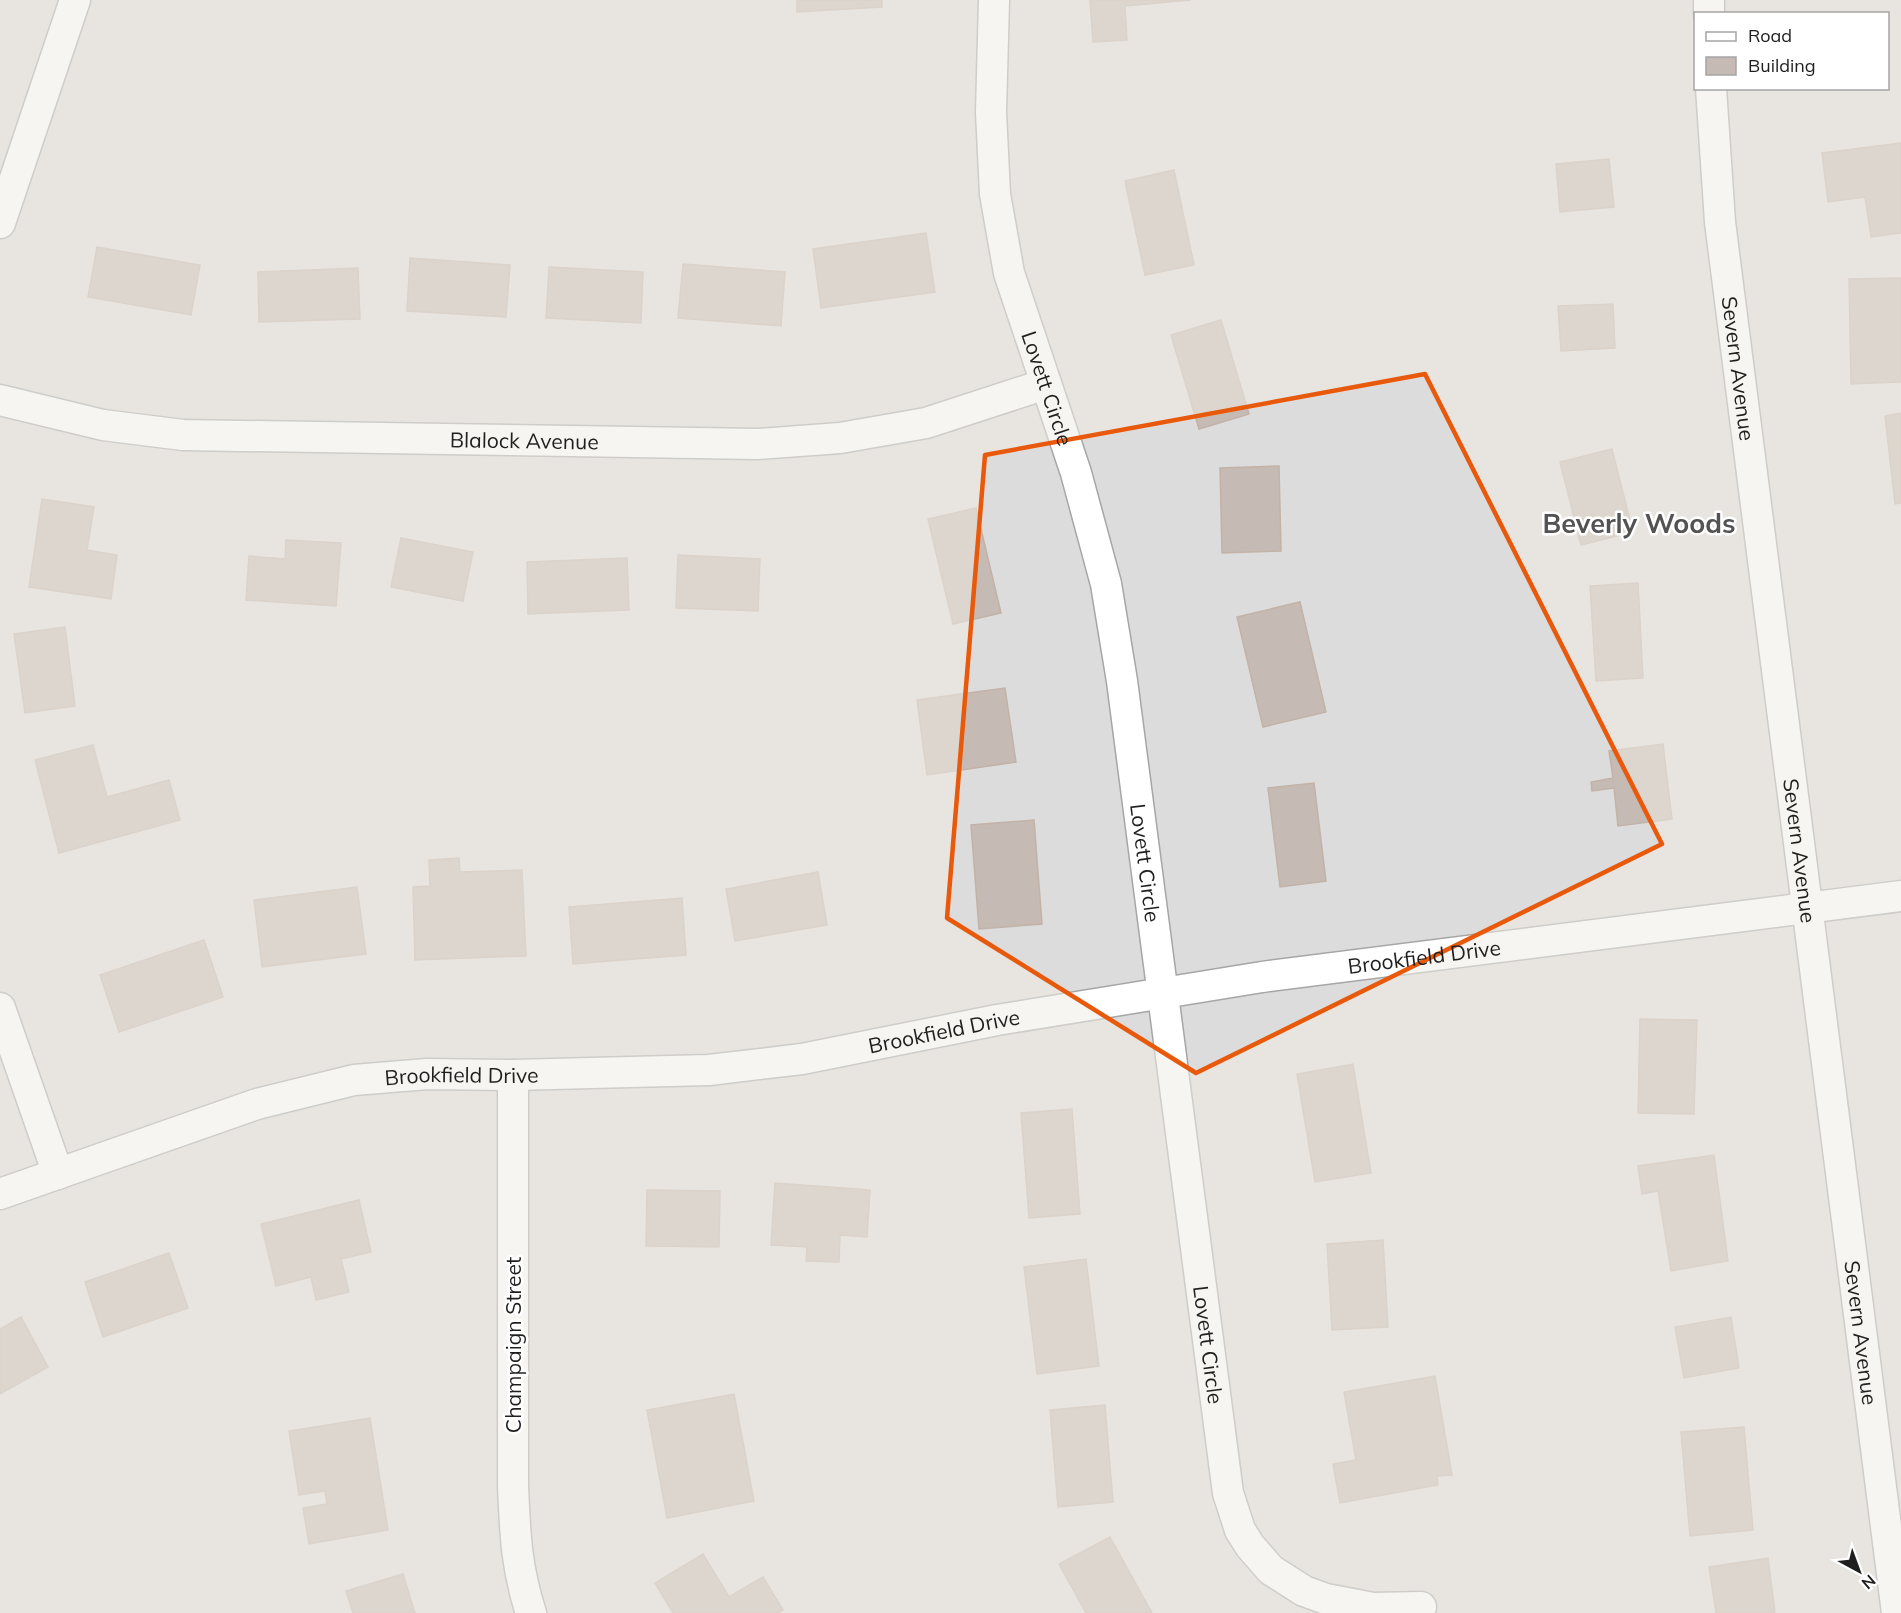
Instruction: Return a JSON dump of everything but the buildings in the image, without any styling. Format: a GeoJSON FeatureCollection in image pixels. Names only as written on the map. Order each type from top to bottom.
{"type":"FeatureCollection","features":[{"type":"Feature","properties":{"kind":"street"},"geometry":{"type":"LineString","coordinates":[[0,223],[75,0]]}},
{"type":"Feature","properties":{"kind":"street","name":"Lovett Circle"},"geometry":{"type":"LineString","coordinates":[[994,0],[991,112],[995,194],[1009,273],[1076,473],[1106,584],[1122,681],[1228,1493],[1240,1530],[1250,1546],[1271,1570],[1304,1591],[1326,1599],[1373,1608],[1421,1607]]}},
{"type":"Feature","properties":{"kind":"street","name":"Severn Avenue"},"geometry":{"type":"LineString","coordinates":[[1712,90],[1720,222],[1897,1613]]}},
{"type":"Feature","properties":{"kind":"street","name":"Blalock Avenue"},"geometry":{"type":"LineString","coordinates":[[0,399],[104,425],[183,435],[758,444],[840,438],[926,423],[1046,384]]}},
{"type":"Feature","properties":{"kind":"street","name":"Brookfield Drive"},"geometry":{"type":"LineString","coordinates":[[0,1194],[256,1104],[354,1080],[427,1074],[513,1076],[709,1070],[790,1060],[997,1020],[1262,977],[1901,896]]}},
{"type":"Feature","properties":{"kind":"street"},"geometry":{"type":"LineString","coordinates":[[0,1008],[58,1174]]}},
{"type":"Feature","properties":{"kind":"street","name":"Champaign Street"},"geometry":{"type":"LineString","coordinates":[[513,1076],[513,1485],[516,1554],[522,1586],[531,1613]]}},
{"type":"Feature","properties":{"kind":"highlighted area"},"geometry":{"type":"Polygon","coordinates":[[[1425,374],[1662,844],[1196,1073],[947,918],[985,455],[1425,374]]]}},
{"type":"Feature","properties":{"kind":"shaded area"},"geometry":{"type":"Polygon","coordinates":[[[0,0],[1901,0],[1901,1613],[0,1613],[0,0]]]}},
{"type":"Feature","properties":{"kind":"district","name":"Beverly Woods"},"geometry":{"type":"Point","coordinates":[1639,523]}}]}
